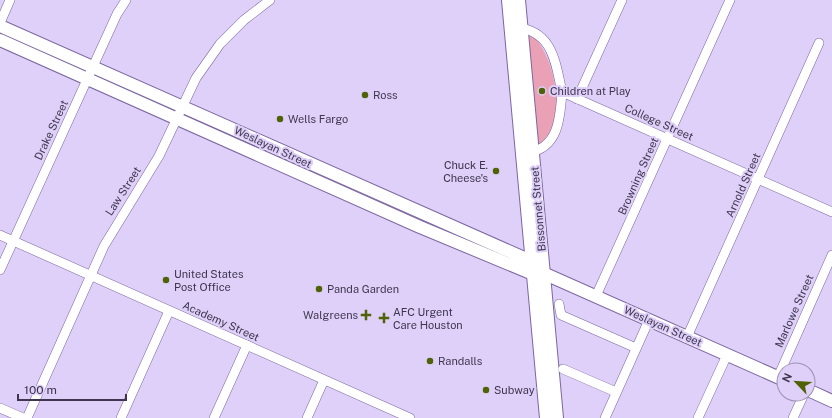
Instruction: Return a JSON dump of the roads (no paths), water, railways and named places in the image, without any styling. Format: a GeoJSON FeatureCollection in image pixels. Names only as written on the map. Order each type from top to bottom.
{"type":"FeatureCollection","features":[{"type":"Feature","properties":{"kind":"main road","name":"Bissonnet Street"},"geometry":{"type":"LineString","coordinates":[[508,0],[516,27]]}},
{"type":"Feature","properties":{"kind":"main road","name":"Bissonnet Street"},"geometry":{"type":"LineString","coordinates":[[518,0],[516,27],[538,273],[546,418]]}},
{"type":"Feature","properties":{"kind":"main road","name":"Weslayan Street"},"geometry":{"type":"LineString","coordinates":[[0,24],[182,106],[420,227],[596,296],[776,376]]}},
{"type":"Feature","properties":{"kind":"main road","name":"Weslayan Street"},"geometry":{"type":"LineString","coordinates":[[0,40],[176,120],[426,215],[531,261],[538,273]]}},
{"type":"Feature","properties":{"kind":"main road","name":"Bissonnet Street"},"geometry":{"type":"LineString","coordinates":[[527,153],[531,261]]}},
{"type":"Feature","properties":{"kind":"main road"},"geometry":{"type":"LineString","coordinates":[[420,227],[426,215]]}},
{"type":"Feature","properties":{"kind":"main road","name":"Bissonnet Street"},"geometry":{"type":"LineString","coordinates":[[538,273],[557,418]]}},
{"type":"Feature","properties":{"kind":"main road"},"geometry":{"type":"LineString","coordinates":[[816,394],[832,401]]}},
{"type":"Feature","properties":{"kind":"street"},"geometry":{"type":"LineString","coordinates":[[0,24],[10,0]]}},
{"type":"Feature","properties":{"kind":"street","name":"Drake Street"},"geometry":{"type":"LineString","coordinates":[[0,270],[117,14],[126,0]]}},
{"type":"Feature","properties":{"kind":"street","name":"Law Street"},"geometry":{"type":"LineString","coordinates":[[27,418],[104,246],[120,216],[159,156],[196,78],[220,44],[244,20],[270,0]]}},
{"type":"Feature","properties":{"kind":"street"},"geometry":{"type":"LineString","coordinates":[[578,99],[622,0]]}},
{"type":"Feature","properties":{"kind":"street","name":"Browning Street"},"geometry":{"type":"LineString","coordinates":[[596,296],[730,0]]}},
{"type":"Feature","properties":{"kind":"street"},"geometry":{"type":"LineString","coordinates":[[516,27],[536,32],[550,46],[556,63],[562,92],[560,118],[554,134],[546,146],[527,153]]}},
{"type":"Feature","properties":{"kind":"street","name":"Arnold Street"},"geometry":{"type":"LineString","coordinates":[[687,337],[819,43]]}},
{"type":"Feature","properties":{"kind":"street","name":"College Street"},"geometry":{"type":"LineString","coordinates":[[562,92],[832,212]]}},
{"type":"Feature","properties":{"kind":"street","name":"Academy Street"},"geometry":{"type":"LineString","coordinates":[[0,235],[405,417]]}},
{"type":"Feature","properties":{"kind":"street","name":"Marlowe Street"},"geometry":{"type":"LineString","coordinates":[[788,362],[832,255]]}},
{"type":"Feature","properties":{"kind":"street"},"geometry":{"type":"LineString","coordinates":[[559,304],[561,315],[636,348]]}},
{"type":"Feature","properties":{"kind":"street"},"geometry":{"type":"LineString","coordinates":[[121,418],[169,311]]}},
{"type":"Feature","properties":{"kind":"street"},"geometry":{"type":"LineString","coordinates":[[605,418],[649,320]]}},
{"type":"Feature","properties":{"kind":"street"},"geometry":{"type":"LineString","coordinates":[[214,418],[247,345]]}},
{"type":"Feature","properties":{"kind":"street"},"geometry":{"type":"LineString","coordinates":[[698,418],[727,355]]}},
{"type":"Feature","properties":{"kind":"street"},"geometry":{"type":"LineString","coordinates":[[563,369],[616,392]]}},
{"type":"Feature","properties":{"kind":"street"},"geometry":{"type":"LineString","coordinates":[[307,418],[324,380]]}},
{"type":"Feature","properties":{"kind":"street"},"geometry":{"type":"LineString","coordinates":[[793,418],[800,402]]}},
{"type":"Feature","properties":{"kind":"street"},"geometry":{"type":"LineString","coordinates":[[0,408],[23,418]]}},
{"type":"Feature","properties":{"kind":"place","name":"Children at Play"},"geometry":{"type":"Point","coordinates":[542,91]}},
{"type":"Feature","properties":{"kind":"place","name":"Ross"},"geometry":{"type":"Point","coordinates":[365,95]}},
{"type":"Feature","properties":{"kind":"place","name":"Wells Fargo"},"geometry":{"type":"Point","coordinates":[280,119]}},
{"type":"Feature","properties":{"kind":"place","name":"Chuck E. Cheese's"},"geometry":{"type":"Point","coordinates":[496,171]}},
{"type":"Feature","properties":{"kind":"place","name":"United States Post Office"},"geometry":{"type":"Point","coordinates":[166,280]}},
{"type":"Feature","properties":{"kind":"place","name":"Panda Garden"},"geometry":{"type":"Point","coordinates":[319,289]}},
{"type":"Feature","properties":{"kind":"place","name":"Walgreens"},"geometry":{"type":"Point","coordinates":[366,315]}},
{"type":"Feature","properties":{"kind":"place","name":"AFC Urgent Care Houston"},"geometry":{"type":"Point","coordinates":[384,318]}},
{"type":"Feature","properties":{"kind":"place","name":"Randalls"},"geometry":{"type":"Point","coordinates":[430,361]}},
{"type":"Feature","properties":{"kind":"place","name":"Subway"},"geometry":{"type":"Point","coordinates":[486,390]}}]}
